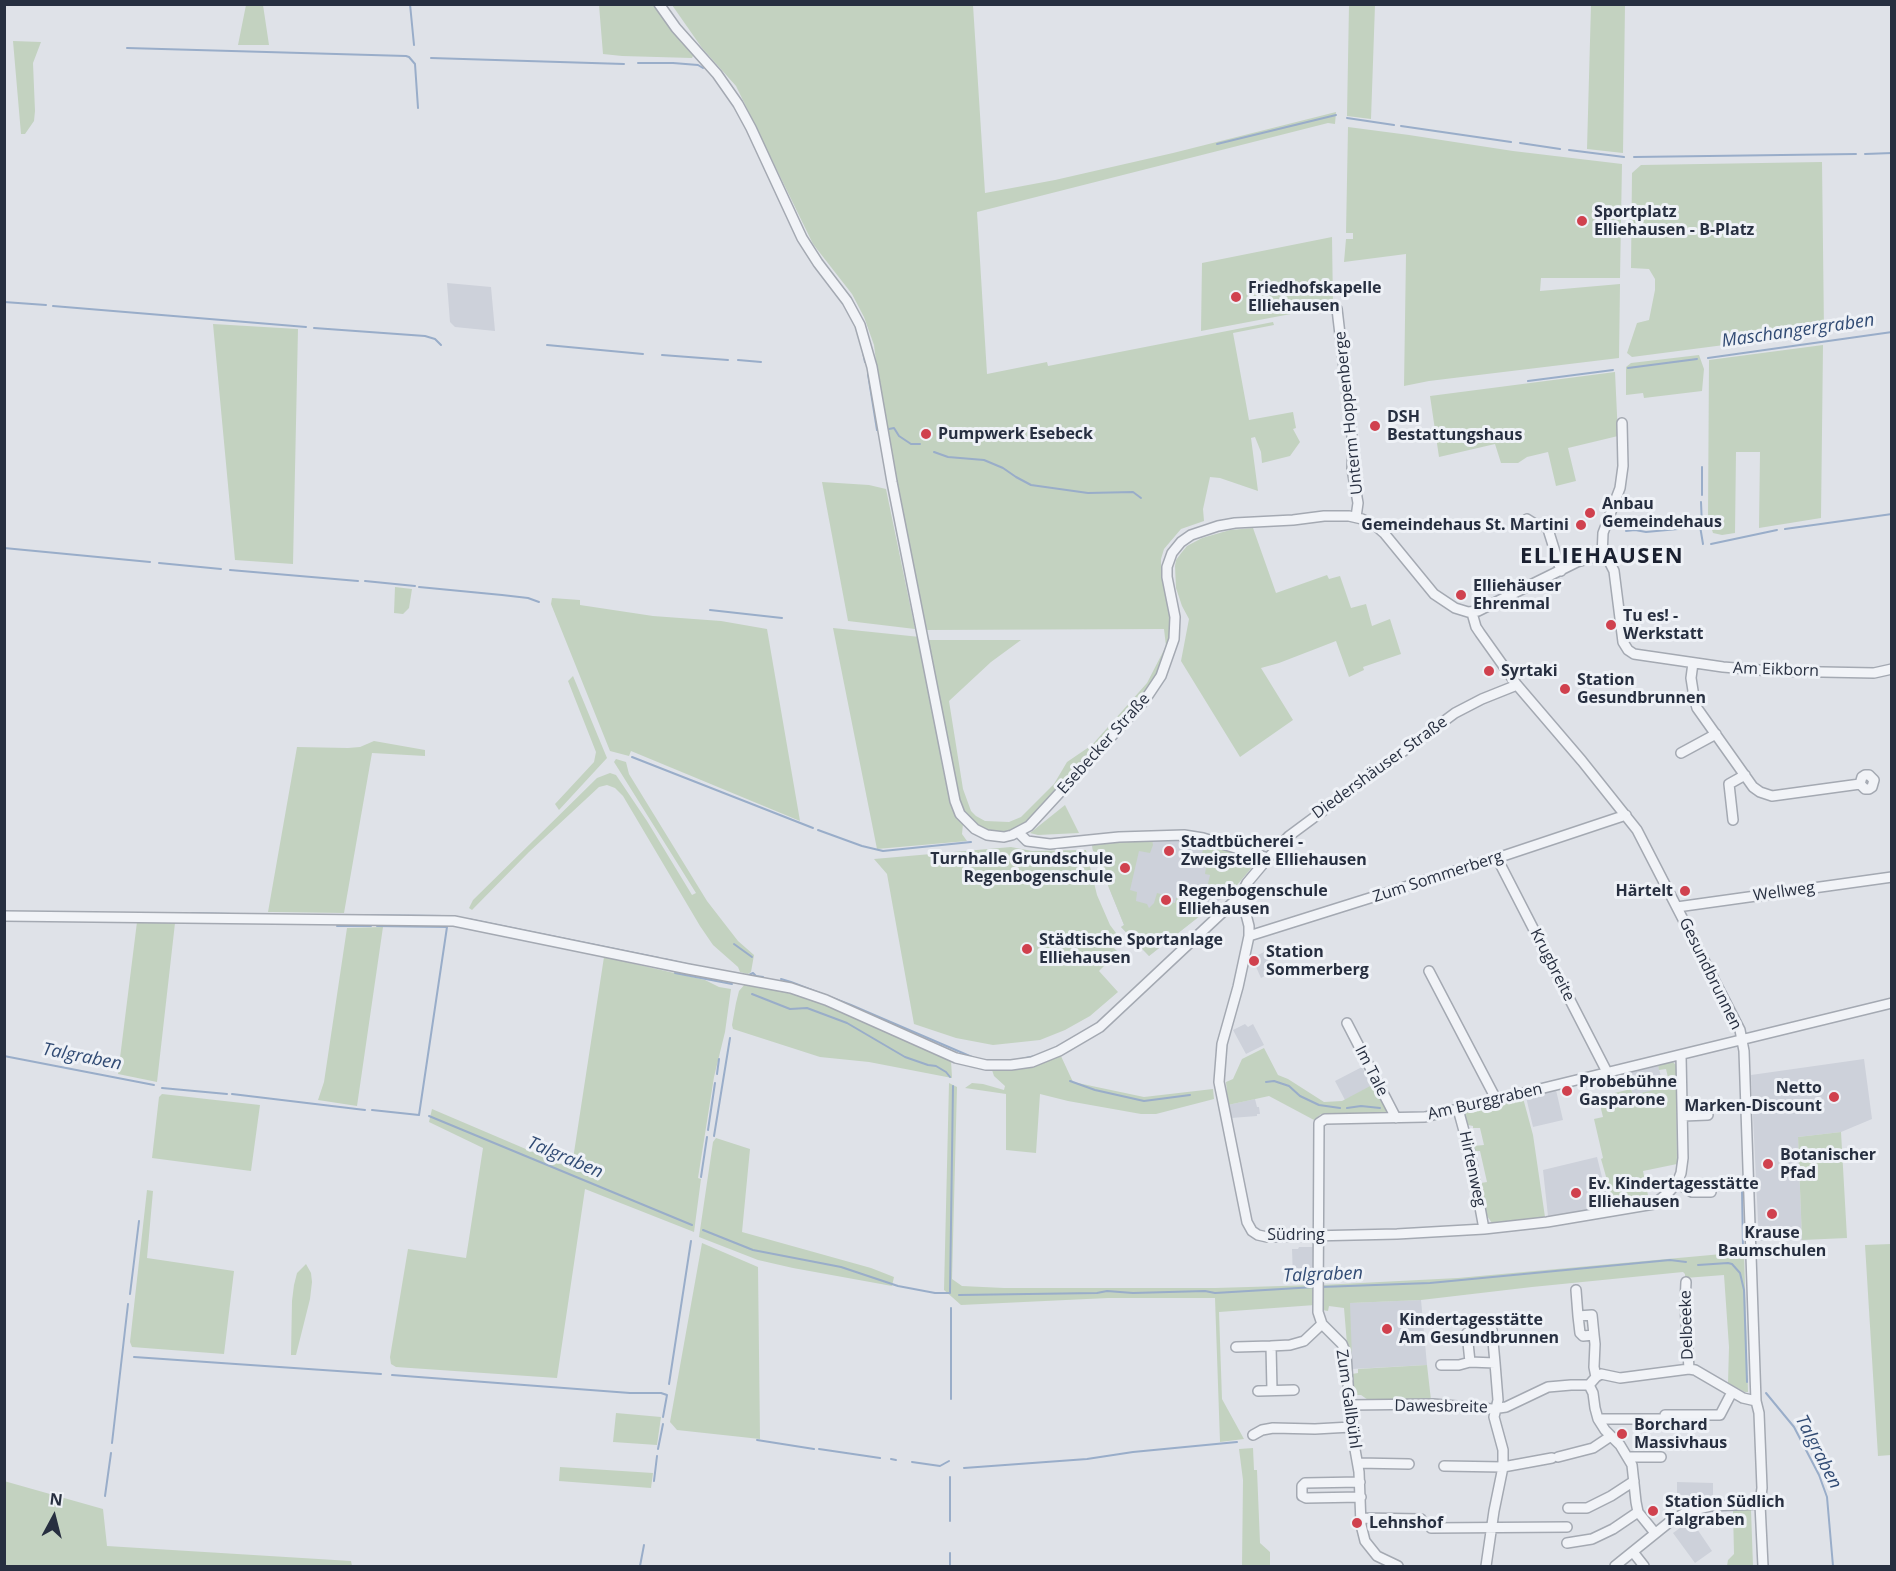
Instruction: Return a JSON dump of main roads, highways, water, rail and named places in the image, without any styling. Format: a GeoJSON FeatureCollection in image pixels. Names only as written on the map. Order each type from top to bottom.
{"type":"FeatureCollection","features":[{"type":"Feature","properties":{"kind":"waterway"},"geometry":{"type":"LineString","coordinates":[[410,4],[414,45]]}},
{"type":"Feature","properties":{"kind":"waterway"},"geometry":{"type":"LineString","coordinates":[[127,48],[406,56],[415,64],[418,108]]}},
{"type":"Feature","properties":{"kind":"waterway"},"geometry":{"type":"LineString","coordinates":[[431,58],[624,64]]}},
{"type":"Feature","properties":{"kind":"waterway"},"geometry":{"type":"LineString","coordinates":[[638,63],[673,63],[698,65],[703,68]]}},
{"type":"Feature","properties":{"kind":"waterway"},"geometry":{"type":"LineString","coordinates":[[1217,144],[1336,115]]}},
{"type":"Feature","properties":{"kind":"waterway"},"geometry":{"type":"LineString","coordinates":[[1347,118],[1394,125]]}},
{"type":"Feature","properties":{"kind":"waterway"},"geometry":{"type":"LineString","coordinates":[[1401,126],[1511,142]]}},
{"type":"Feature","properties":{"kind":"waterway"},"geometry":{"type":"LineString","coordinates":[[1520,143],[1560,149]]}},
{"type":"Feature","properties":{"kind":"waterway"},"geometry":{"type":"LineString","coordinates":[[1569,150],[1624,157]]}},
{"type":"Feature","properties":{"kind":"waterway"},"geometry":{"type":"LineString","coordinates":[[1865,154],[1892,153]]}},
{"type":"Feature","properties":{"kind":"waterway"},"geometry":{"type":"LineString","coordinates":[[1634,157],[1856,154]]}},
{"type":"Feature","properties":{"kind":"waterway"},"geometry":{"type":"LineString","coordinates":[[4,302],[46,305]]}},
{"type":"Feature","properties":{"kind":"waterway"},"geometry":{"type":"LineString","coordinates":[[53,306],[306,327]]}},
{"type":"Feature","properties":{"kind":"waterway"},"geometry":{"type":"LineString","coordinates":[[314,328],[425,336],[435,339],[441,345]]}},
{"type":"Feature","properties":{"kind":"waterway","name":"Maschangergraben"},"geometry":{"type":"LineString","coordinates":[[1708,358],[1892,332]]}},
{"type":"Feature","properties":{"kind":"waterway"},"geometry":{"type":"LineString","coordinates":[[547,345],[643,354]]}},
{"type":"Feature","properties":{"kind":"waterway"},"geometry":{"type":"LineString","coordinates":[[863,352],[865,362]]}},
{"type":"Feature","properties":{"kind":"waterway"},"geometry":{"type":"LineString","coordinates":[[662,355],[728,360]]}},
{"type":"Feature","properties":{"kind":"waterway","name":"Maschangergraben"},"geometry":{"type":"LineString","coordinates":[[1628,368],[1697,359]]}},
{"type":"Feature","properties":{"kind":"waterway"},"geometry":{"type":"LineString","coordinates":[[738,360],[761,362]]}},
{"type":"Feature","properties":{"kind":"waterway","name":"Maschangergraben"},"geometry":{"type":"LineString","coordinates":[[1528,381],[1613,370]]}},
{"type":"Feature","properties":{"kind":"waterway"},"geometry":{"type":"LineString","coordinates":[[868,374],[877,430]]}},
{"type":"Feature","properties":{"kind":"waterway"},"geometry":{"type":"LineString","coordinates":[[889,429],[894,428],[899,436],[911,444],[920,444]]}},
{"type":"Feature","properties":{"kind":"waterway"},"geometry":{"type":"LineString","coordinates":[[934,452],[948,457],[984,460],[1003,468],[1031,485],[1088,493],[1133,492],[1141,498]]}},
{"type":"Feature","properties":{"kind":"waterway"},"geometry":{"type":"LineString","coordinates":[[1702,467],[1702,495]]}},
{"type":"Feature","properties":{"kind":"waterway"},"geometry":{"type":"LineString","coordinates":[[1701,502],[1702,526]]}},
{"type":"Feature","properties":{"kind":"waterway"},"geometry":{"type":"LineString","coordinates":[[1785,529],[1892,514]]}},
{"type":"Feature","properties":{"kind":"waterway"},"geometry":{"type":"LineString","coordinates":[[1700,526],[1703,544]]}},
{"type":"Feature","properties":{"kind":"waterway"},"geometry":{"type":"LineString","coordinates":[[1626,531],[1646,532],[1699,527]]}},
{"type":"Feature","properties":{"kind":"waterway"},"geometry":{"type":"LineString","coordinates":[[1711,544],[1777,530]]}},
{"type":"Feature","properties":{"kind":"waterway"},"geometry":{"type":"LineString","coordinates":[[4,548],[150,562]]}},
{"type":"Feature","properties":{"kind":"waterway"},"geometry":{"type":"LineString","coordinates":[[159,563],[221,569]]}},
{"type":"Feature","properties":{"kind":"waterway"},"geometry":{"type":"LineString","coordinates":[[230,570],[358,581]]}},
{"type":"Feature","properties":{"kind":"waterway"},"geometry":{"type":"LineString","coordinates":[[365,581],[415,586]]}},
{"type":"Feature","properties":{"kind":"waterway"},"geometry":{"type":"LineString","coordinates":[[419,587],[528,598],[539,602]]}},
{"type":"Feature","properties":{"kind":"waterway"},"geometry":{"type":"LineString","coordinates":[[710,610],[782,618]]}},
{"type":"Feature","properties":{"kind":"waterway"},"geometry":{"type":"LineString","coordinates":[[632,757],[813,828]]}},
{"type":"Feature","properties":{"kind":"waterway"},"geometry":{"type":"LineString","coordinates":[[818,830],[883,851],[971,842]]}},
{"type":"Feature","properties":{"kind":"waterway"},"geometry":{"type":"LineString","coordinates":[[128,913],[186,913]]}},
{"type":"Feature","properties":{"kind":"waterway"},"geometry":{"type":"LineString","coordinates":[[191,913],[232,914]]}},
{"type":"Feature","properties":{"kind":"waterway"},"geometry":{"type":"LineString","coordinates":[[238,914],[280,915]]}},
{"type":"Feature","properties":{"kind":"waterway"},"geometry":{"type":"LineString","coordinates":[[321,915],[335,915]]}},
{"type":"Feature","properties":{"kind":"waterway"},"geometry":{"type":"LineString","coordinates":[[350,915],[444,916]]}},
{"type":"Feature","properties":{"kind":"waterway"},"geometry":{"type":"LineString","coordinates":[[468,919],[659,958]]}},
{"type":"Feature","properties":{"kind":"waterway"},"geometry":{"type":"LineString","coordinates":[[337,926],[371,926]]}},
{"type":"Feature","properties":{"kind":"waterway"},"geometry":{"type":"LineString","coordinates":[[372,1110],[419,1115],[447,927],[377,926]]}},
{"type":"Feature","properties":{"kind":"waterway"},"geometry":{"type":"LineString","coordinates":[[734,944],[752,957]]}},
{"type":"Feature","properties":{"kind":"waterway"},"geometry":{"type":"LineString","coordinates":[[664,959],[691,965]]}},
{"type":"Feature","properties":{"kind":"waterway"},"geometry":{"type":"LineString","coordinates":[[675,973],[732,984]]}},
{"type":"Feature","properties":{"kind":"waterway"},"geometry":{"type":"LineString","coordinates":[[744,975],[753,973],[763,977]]}},
{"type":"Feature","properties":{"kind":"waterway"},"geometry":{"type":"LineString","coordinates":[[781,979],[851,1005],[972,1057]]}},
{"type":"Feature","properties":{"kind":"waterway"},"geometry":{"type":"LineString","coordinates":[[752,994],[790,1009],[807,1008],[847,1023],[905,1057],[936,1066],[950,1077]]}},
{"type":"Feature","properties":{"kind":"waterway"},"geometry":{"type":"LineString","coordinates":[[714,1136],[730,1038]]}},
{"type":"Feature","properties":{"kind":"waterway","name":"Talgraben"},"geometry":{"type":"LineString","coordinates":[[4,1056],[154,1085]]}},
{"type":"Feature","properties":{"kind":"waterway"},"geometry":{"type":"LineString","coordinates":[[1017,1060],[1035,1056]]}},
{"type":"Feature","properties":{"kind":"waterway"},"geometry":{"type":"LineString","coordinates":[[717,1074],[719,1059]]}},
{"type":"Feature","properties":{"kind":"waterway"},"geometry":{"type":"LineString","coordinates":[[1070,1081],[1095,1090],[1144,1101],[1190,1095]]}},
{"type":"Feature","properties":{"kind":"waterway"},"geometry":{"type":"LineString","coordinates":[[1266,1082],[1274,1081],[1289,1086],[1300,1096],[1319,1105],[1340,1108]]}},
{"type":"Feature","properties":{"kind":"waterway"},"geometry":{"type":"LineString","coordinates":[[708,1130],[715,1083]]}},
{"type":"Feature","properties":{"kind":"waterway","name":"Talgraben"},"geometry":{"type":"LineString","coordinates":[[703,1230],[753,1250],[841,1267],[898,1286],[935,1293],[950,1293],[953,1086]]}},
{"type":"Feature","properties":{"kind":"waterway","name":"Talgraben"},"geometry":{"type":"LineString","coordinates":[[162,1088],[227,1094]]}},
{"type":"Feature","properties":{"kind":"waterway","name":"Talgraben"},"geometry":{"type":"LineString","coordinates":[[232,1094],[365,1110]]}},
{"type":"Feature","properties":{"kind":"waterway"},"geometry":{"type":"LineString","coordinates":[[1347,1108],[1361,1106],[1380,1108]]}},
{"type":"Feature","properties":{"kind":"waterway","name":"Talgraben"},"geometry":{"type":"LineString","coordinates":[[429,1116],[692,1225]]}},
{"type":"Feature","properties":{"kind":"waterway"},"geometry":{"type":"LineString","coordinates":[[701,1177],[707,1137]]}},
{"type":"Feature","properties":{"kind":"waterway"},"geometry":{"type":"LineString","coordinates":[[1742,1190],[1743,1248]]}},
{"type":"Feature","properties":{"kind":"waterway"},"geometry":{"type":"LineString","coordinates":[[130,1294],[139,1221]]}},
{"type":"Feature","properties":{"kind":"waterway"},"geometry":{"type":"LineString","coordinates":[[669,1384],[691,1241]]}},
{"type":"Feature","properties":{"kind":"waterway","name":"Talgraben"},"geometry":{"type":"LineString","coordinates":[[1321,1287],[1430,1283],[1670,1260],[1686,1262]]}},
{"type":"Feature","properties":{"kind":"waterway","name":"Talgraben"},"geometry":{"type":"LineString","coordinates":[[1698,1265],[1728,1263],[1740,1273],[1744,1290],[1747,1382]]}},
{"type":"Feature","properties":{"kind":"waterway","name":"Talgraben"},"geometry":{"type":"LineString","coordinates":[[959,1295],[1107,1291],[1133,1293],[1205,1291],[1215,1293],[1315,1287]]}},
{"type":"Feature","properties":{"kind":"waterway"},"geometry":{"type":"LineString","coordinates":[[112,1443],[128,1304]]}},
{"type":"Feature","properties":{"kind":"waterway"},"geometry":{"type":"LineString","coordinates":[[951,1308],[951,1399]]}},
{"type":"Feature","properties":{"kind":"waterway"},"geometry":{"type":"LineString","coordinates":[[134,1357],[381,1374]]}},
{"type":"Feature","properties":{"kind":"waterway"},"geometry":{"type":"LineString","coordinates":[[392,1375],[630,1393],[661,1393],[667,1395],[663,1417]]}},
{"type":"Feature","properties":{"kind":"waterway","name":"Talgraben"},"geometry":{"type":"LineString","coordinates":[[1766,1393],[1794,1427],[1819,1475],[1827,1497],[1833,1566]]}},
{"type":"Feature","properties":{"kind":"waterway"},"geometry":{"type":"LineString","coordinates":[[658,1449],[663,1424]]}},
{"type":"Feature","properties":{"kind":"waterway"},"geometry":{"type":"LineString","coordinates":[[757,1440],[814,1449]]}},
{"type":"Feature","properties":{"kind":"waterway"},"geometry":{"type":"LineString","coordinates":[[964,1468],[1087,1459],[1237,1442]]}},
{"type":"Feature","properties":{"kind":"waterway"},"geometry":{"type":"LineString","coordinates":[[819,1449],[880,1458]]}},
{"type":"Feature","properties":{"kind":"waterway"},"geometry":{"type":"LineString","coordinates":[[105,1496],[111,1453]]}},
{"type":"Feature","properties":{"kind":"waterway"},"geometry":{"type":"LineString","coordinates":[[654,1481],[657,1456]]}},
{"type":"Feature","properties":{"kind":"waterway"},"geometry":{"type":"LineString","coordinates":[[891,1459],[896,1460]]}},
{"type":"Feature","properties":{"kind":"waterway"},"geometry":{"type":"LineString","coordinates":[[912,1462],[940,1466],[949,1461]]}},
{"type":"Feature","properties":{"kind":"waterway"},"geometry":{"type":"LineString","coordinates":[[950,1477],[950,1521]]}},
{"type":"Feature","properties":{"kind":"waterway"},"geometry":{"type":"LineString","coordinates":[[640,1566],[644,1545]]}},
{"type":"Feature","properties":{"kind":"waterway"},"geometry":{"type":"LineString","coordinates":[[950,1553],[950,1566]]}},
{"type":"Feature","properties":{"kind":"place","name":"Sportplatz Elliehausen - B-Platz"},"geometry":{"type":"Point","coordinates":[1582,221]}},
{"type":"Feature","properties":{"kind":"place","name":"Friedhofskapelle Elliehausen"},"geometry":{"type":"Point","coordinates":[1236,297]}},
{"type":"Feature","properties":{"kind":"place","name":"DSH Bestattungshaus"},"geometry":{"type":"Point","coordinates":[1375,426]}},
{"type":"Feature","properties":{"kind":"place","name":"Pumpwerk Esebeck"},"geometry":{"type":"Point","coordinates":[926,434]}},
{"type":"Feature","properties":{"kind":"place","name":"Anbau Gemeindehaus"},"geometry":{"type":"Point","coordinates":[1590,513]}},
{"type":"Feature","properties":{"kind":"place","name":"Gemeindehaus St. Martini"},"geometry":{"type":"Point","coordinates":[1581,525]}},
{"type":"Feature","properties":{"kind":"place","name":"Elliehäuser Ehrenmal"},"geometry":{"type":"Point","coordinates":[1461,595]}},
{"type":"Feature","properties":{"kind":"place","name":"Tu es! - Werkstatt"},"geometry":{"type":"Point","coordinates":[1611,625]}},
{"type":"Feature","properties":{"kind":"place","name":"Syrtaki"},"geometry":{"type":"Point","coordinates":[1489,671]}},
{"type":"Feature","properties":{"kind":"place","name":"Station Gesundbrunnen"},"geometry":{"type":"Point","coordinates":[1565,689]}},
{"type":"Feature","properties":{"kind":"place","name":"Stadtbücherei - Zweigstelle Elliehausen"},"geometry":{"type":"Point","coordinates":[1169,851]}},
{"type":"Feature","properties":{"kind":"place","name":"Turnhalle Grundschule Regenbogenschule"},"geometry":{"type":"Point","coordinates":[1125,868]}},
{"type":"Feature","properties":{"kind":"place","name":"Härtelt"},"geometry":{"type":"Point","coordinates":[1685,891]}},
{"type":"Feature","properties":{"kind":"place","name":"Regenbogenschule Elliehausen"},"geometry":{"type":"Point","coordinates":[1166,900]}},
{"type":"Feature","properties":{"kind":"place","name":"Städtische Sportanlage Elliehausen"},"geometry":{"type":"Point","coordinates":[1027,949]}},
{"type":"Feature","properties":{"kind":"place","name":"Station Sommerberg"},"geometry":{"type":"Point","coordinates":[1254,961]}},
{"type":"Feature","properties":{"kind":"place","name":"Probebühne Gasparone"},"geometry":{"type":"Point","coordinates":[1567,1091]}},
{"type":"Feature","properties":{"kind":"place","name":"Netto Marken-Discount"},"geometry":{"type":"Point","coordinates":[1834,1097]}},
{"type":"Feature","properties":{"kind":"place","name":"Botanischer Pfad"},"geometry":{"type":"Point","coordinates":[1768,1164]}},
{"type":"Feature","properties":{"kind":"place","name":"Ev. Kindertagesstätte Elliehausen"},"geometry":{"type":"Point","coordinates":[1576,1193]}},
{"type":"Feature","properties":{"kind":"place","name":"Krause Baumschulen"},"geometry":{"type":"Point","coordinates":[1772,1214]}},
{"type":"Feature","properties":{"kind":"place","name":"Kindertagesstätte Am Gesundbrunnen"},"geometry":{"type":"Point","coordinates":[1387,1329]}},
{"type":"Feature","properties":{"kind":"place","name":"Borchard Massivhaus"},"geometry":{"type":"Point","coordinates":[1622,1434]}},
{"type":"Feature","properties":{"kind":"place","name":"Station Südlich Talgraben"},"geometry":{"type":"Point","coordinates":[1653,1511]}},
{"type":"Feature","properties":{"kind":"place","name":"Lehnshof"},"geometry":{"type":"Point","coordinates":[1357,1523]}},
{"type":"Feature","properties":{"kind":"district","name":"ELLIEHAUSEN"},"geometry":{"type":"Point","coordinates":[1602,557]}}]}
